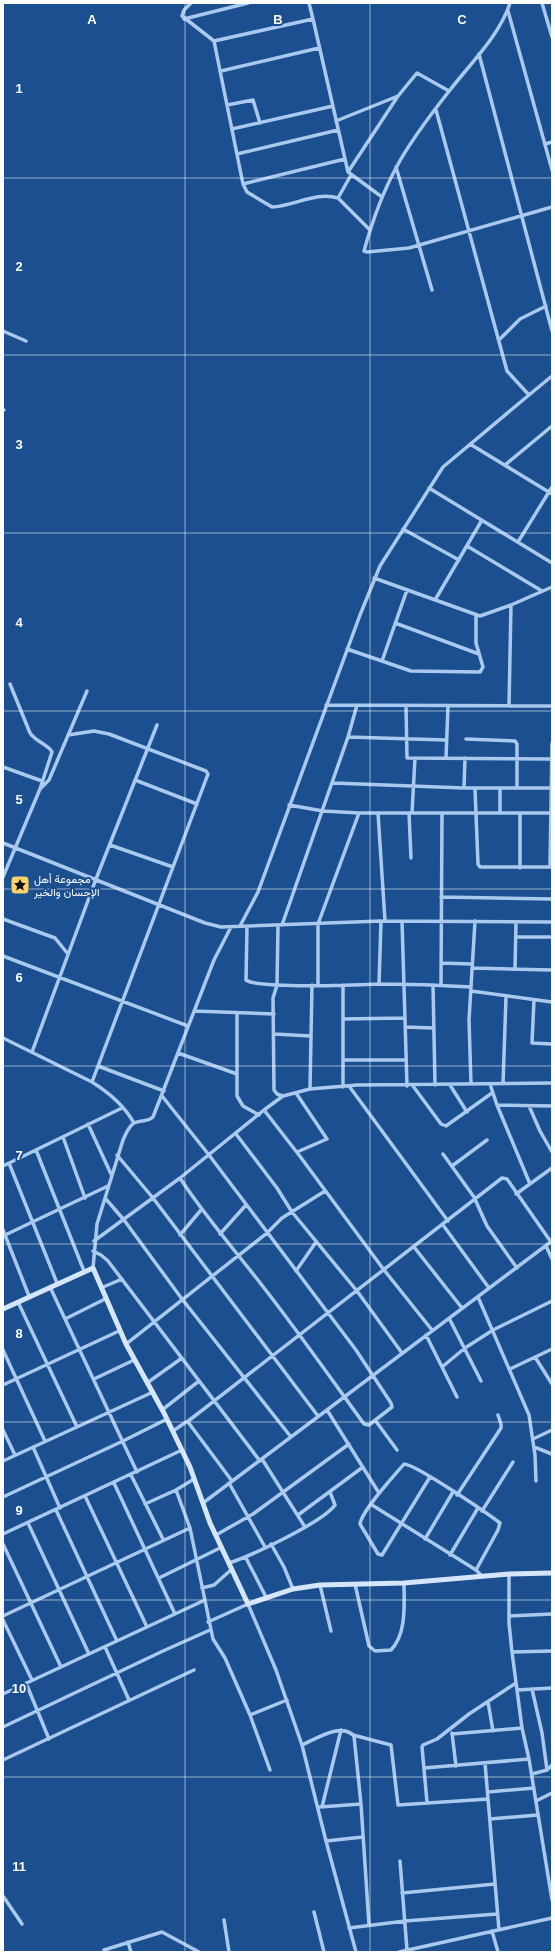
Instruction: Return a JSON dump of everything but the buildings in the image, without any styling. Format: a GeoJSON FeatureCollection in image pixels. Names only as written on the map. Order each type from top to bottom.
{"type":"FeatureCollection","features":[{"type":"Feature","properties":{"kind":"street"},"geometry":{"type":"LineString","coordinates":[[191,3],[182,13],[184,19],[214,42],[243,184],[247,192],[272,207],[332,196],[338,198],[370,230]]}},
{"type":"Feature","properties":{"kind":"street"},"geometry":{"type":"LineString","coordinates":[[184,19],[248,3]]}},
{"type":"Feature","properties":{"kind":"street"},"geometry":{"type":"LineString","coordinates":[[309,3],[338,130],[350,173],[382,197]]}},
{"type":"Feature","properties":{"kind":"street"},"geometry":{"type":"LineString","coordinates":[[510,3],[508,11],[479,54],[449,91],[396,167],[382,197],[370,230],[365,252],[394,251],[552,207]]}},
{"type":"Feature","properties":{"kind":"street"},"geometry":{"type":"LineString","coordinates":[[542,3],[552,37]]}},
{"type":"Feature","properties":{"kind":"street"},"geometry":{"type":"LineString","coordinates":[[508,11],[552,170]]}},
{"type":"Feature","properties":{"kind":"street"},"geometry":{"type":"LineString","coordinates":[[214,42],[313,19]]}},
{"type":"Feature","properties":{"kind":"street"},"geometry":{"type":"LineString","coordinates":[[221,71],[319,48]]}},
{"type":"Feature","properties":{"kind":"street"},"geometry":{"type":"LineString","coordinates":[[479,54],[523,214],[552,331]]}},
{"type":"Feature","properties":{"kind":"street"},"geometry":{"type":"LineString","coordinates":[[338,198],[350,173],[398,96],[417,73],[449,91]]}},
{"type":"Feature","properties":{"kind":"street"},"geometry":{"type":"LineString","coordinates":[[336,121],[398,96]]}},
{"type":"Feature","properties":{"kind":"street"},"geometry":{"type":"LineString","coordinates":[[227,105],[253,100],[260,123]]}},
{"type":"Feature","properties":{"kind":"street"},"geometry":{"type":"LineString","coordinates":[[232,129],[333,106]]}},
{"type":"Feature","properties":{"kind":"street"},"geometry":{"type":"LineString","coordinates":[[436,110],[508,371],[529,394]]}},
{"type":"Feature","properties":{"kind":"street"},"geometry":{"type":"LineString","coordinates":[[237,154],[338,130]]}},
{"type":"Feature","properties":{"kind":"street"},"geometry":{"type":"LineString","coordinates":[[545,144],[552,142]]}},
{"type":"Feature","properties":{"kind":"street"},"geometry":{"type":"LineString","coordinates":[[243,184],[345,159]]}},
{"type":"Feature","properties":{"kind":"street"},"geometry":{"type":"LineString","coordinates":[[396,167],[432,290]]}},
{"type":"Feature","properties":{"kind":"street"},"geometry":{"type":"LineString","coordinates":[[499,340],[520,319],[546,306]]}},
{"type":"Feature","properties":{"kind":"street"},"geometry":{"type":"LineString","coordinates":[[3,331],[26,341]]}},
{"type":"Feature","properties":{"kind":"street"},"geometry":{"type":"LineString","coordinates":[[240,926],[258,892],[374,578],[442,467],[552,376]]}},
{"type":"Feature","properties":{"kind":"street"},"geometry":{"type":"LineString","coordinates":[[505,465],[552,426]]}},
{"type":"Feature","properties":{"kind":"street"},"geometry":{"type":"LineString","coordinates":[[470,444],[550,493]]}},
{"type":"Feature","properties":{"kind":"street"},"geometry":{"type":"LineString","coordinates":[[518,542],[550,493],[552,487]]}},
{"type":"Feature","properties":{"kind":"street"},"geometry":{"type":"LineString","coordinates":[[429,488],[552,562]]}},
{"type":"Feature","properties":{"kind":"street"},"geometry":{"type":"LineString","coordinates":[[435,600],[482,520]]}},
{"type":"Feature","properties":{"kind":"street"},"geometry":{"type":"LineString","coordinates":[[403,529],[459,560]]}},
{"type":"Feature","properties":{"kind":"street"},"geometry":{"type":"LineString","coordinates":[[467,546],[542,592]]}},
{"type":"Feature","properties":{"kind":"street"},"geometry":{"type":"LineString","coordinates":[[374,578],[482,616],[552,587]]}},
{"type":"Feature","properties":{"kind":"street"},"geometry":{"type":"LineString","coordinates":[[382,661],[407,590]]}},
{"type":"Feature","properties":{"kind":"street"},"geometry":{"type":"LineString","coordinates":[[509,706],[511,605]]}},
{"type":"Feature","properties":{"kind":"street"},"geometry":{"type":"LineString","coordinates":[[347,649],[417,671],[480,672],[483,667],[476,643],[476,615]]}},
{"type":"Feature","properties":{"kind":"street"},"geometry":{"type":"LineString","coordinates":[[395,624],[479,654]]}},
{"type":"Feature","properties":{"kind":"street"},"geometry":{"type":"LineString","coordinates":[[3,877],[40,789],[51,755],[51,749],[34,739],[30,733],[10,684]]}},
{"type":"Feature","properties":{"kind":"street"},"geometry":{"type":"LineString","coordinates":[[40,789],[49,780],[87,691]]}},
{"type":"Feature","properties":{"kind":"street"},"geometry":{"type":"LineString","coordinates":[[326,705],[552,706]]}},
{"type":"Feature","properties":{"kind":"street"},"geometry":{"type":"LineString","coordinates":[[283,1096],[277,1094],[274,1090],[274,998],[277,985],[280,926],[323,811],[348,737],[357,705]]}},
{"type":"Feature","properties":{"kind":"street"},"geometry":{"type":"LineString","coordinates":[[406,706],[406,757],[552,759]]}},
{"type":"Feature","properties":{"kind":"street"},"geometry":{"type":"LineString","coordinates":[[446,758],[448,706]]}},
{"type":"Feature","properties":{"kind":"street"},"geometry":{"type":"LineString","coordinates":[[32,1052],[96,880],[157,725]]}},
{"type":"Feature","properties":{"kind":"street"},"geometry":{"type":"LineString","coordinates":[[68,735],[85,732],[102,732],[148,748],[208,773],[92,1082]]}},
{"type":"Feature","properties":{"kind":"street"},"geometry":{"type":"LineString","coordinates":[[348,737],[406,740],[446,740]]}},
{"type":"Feature","properties":{"kind":"street"},"geometry":{"type":"LineString","coordinates":[[466,739],[515,741],[517,744],[517,788]]}},
{"type":"Feature","properties":{"kind":"street"},"geometry":{"type":"LineString","coordinates":[[475,788],[479,866],[484,868],[551,867],[552,744]]}},
{"type":"Feature","properties":{"kind":"street"},"geometry":{"type":"LineString","coordinates":[[411,858],[410,813],[414,786],[415,758]]}},
{"type":"Feature","properties":{"kind":"street"},"geometry":{"type":"LineString","coordinates":[[464,788],[465,758]]}},
{"type":"Feature","properties":{"kind":"street"},"geometry":{"type":"LineString","coordinates":[[3,767],[42,781]]}},
{"type":"Feature","properties":{"kind":"street"},"geometry":{"type":"LineString","coordinates":[[135,780],[197,804]]}},
{"type":"Feature","properties":{"kind":"street"},"geometry":{"type":"LineString","coordinates":[[332,783],[464,788],[552,788]]}},
{"type":"Feature","properties":{"kind":"street"},"geometry":{"type":"LineString","coordinates":[[500,788],[500,813]]}},
{"type":"Feature","properties":{"kind":"street"},"geometry":{"type":"LineString","coordinates":[[289,805],[323,811],[359,813],[551,813]]}},
{"type":"Feature","properties":{"kind":"street"},"geometry":{"type":"LineString","coordinates":[[318,985],[318,924],[359,813]]}},
{"type":"Feature","properties":{"kind":"street"},"geometry":{"type":"LineString","coordinates":[[378,813],[383,921],[379,984]]}},
{"type":"Feature","properties":{"kind":"street"},"geometry":{"type":"LineString","coordinates":[[441,985],[442,813]]}},
{"type":"Feature","properties":{"kind":"street"},"geometry":{"type":"LineString","coordinates":[[520,813],[520,868]]}},
{"type":"Feature","properties":{"kind":"street"},"geometry":{"type":"LineString","coordinates":[[3,843],[205,923],[222,927],[383,921],[552,922]]}},
{"type":"Feature","properties":{"kind":"street"},"geometry":{"type":"LineString","coordinates":[[110,844],[173,868]]}},
{"type":"Feature","properties":{"kind":"street"},"geometry":{"type":"LineString","coordinates":[[441,897],[552,899]]}},
{"type":"Feature","properties":{"kind":"street"},"geometry":{"type":"LineString","coordinates":[[3,920],[55,938],[68,954]]}},
{"type":"Feature","properties":{"kind":"street"},"geometry":{"type":"LineString","coordinates":[[402,921],[407,1086]]}},
{"type":"Feature","properties":{"kind":"street"},"geometry":{"type":"LineString","coordinates":[[471,1084],[471,989],[475,921]]}},
{"type":"Feature","properties":{"kind":"street"},"geometry":{"type":"LineString","coordinates":[[515,970],[516,922]]}},
{"type":"Feature","properties":{"kind":"street"},"geometry":{"type":"LineString","coordinates":[[231,927],[218,948],[164,1091],[151,1119],[134,1123],[128,1130],[104,1198],[94,1241],[93,1268],[119,1331],[153,1392],[182,1450],[202,1503],[276,1670],[302,1745],[356,1952]]}},
{"type":"Feature","properties":{"kind":"street"},"geometry":{"type":"LineString","coordinates":[[247,927],[246,980],[250,982],[277,985],[441,985],[471,989],[506,997],[552,1002]]}},
{"type":"Feature","properties":{"kind":"street"},"geometry":{"type":"LineString","coordinates":[[516,937],[552,937]]}},
{"type":"Feature","properties":{"kind":"street"},"geometry":{"type":"LineString","coordinates":[[3,956],[188,1026]]}},
{"type":"Feature","properties":{"kind":"street"},"geometry":{"type":"LineString","coordinates":[[441,963],[515,970],[552,970]]}},
{"type":"Feature","properties":{"kind":"street"},"geometry":{"type":"LineString","coordinates":[[310,1089],[312,985]]}},
{"type":"Feature","properties":{"kind":"street"},"geometry":{"type":"LineString","coordinates":[[343,985],[343,1086]]}},
{"type":"Feature","properties":{"kind":"street"},"geometry":{"type":"LineString","coordinates":[[433,985],[435,1086]]}},
{"type":"Feature","properties":{"kind":"street"},"geometry":{"type":"LineString","coordinates":[[503,1084],[506,997]]}},
{"type":"Feature","properties":{"kind":"street"},"geometry":{"type":"LineString","coordinates":[[534,1000],[532,1043],[552,1044]]}},
{"type":"Feature","properties":{"kind":"street"},"geometry":{"type":"LineString","coordinates":[[194,1011],[237,1014],[274,1014]]}},
{"type":"Feature","properties":{"kind":"street"},"geometry":{"type":"LineString","coordinates":[[237,1014],[237,1074],[239,1101],[259,1115]]}},
{"type":"Feature","properties":{"kind":"street"},"geometry":{"type":"LineString","coordinates":[[343,1019],[404,1018]]}},
{"type":"Feature","properties":{"kind":"street"},"geometry":{"type":"LineString","coordinates":[[405,1027],[433,1028]]}},
{"type":"Feature","properties":{"kind":"street"},"geometry":{"type":"LineString","coordinates":[[274,1034],[311,1036]]}},
{"type":"Feature","properties":{"kind":"street"},"geometry":{"type":"LineString","coordinates":[[3,1038],[102,1088],[129,1114],[134,1123]]}},
{"type":"Feature","properties":{"kind":"street"},"geometry":{"type":"LineString","coordinates":[[178,1053],[237,1074]]}},
{"type":"Feature","properties":{"kind":"street"},"geometry":{"type":"LineString","coordinates":[[343,1060],[406,1060]]}},
{"type":"Feature","properties":{"kind":"street"},"geometry":{"type":"LineString","coordinates":[[98,1066],[164,1091]]}},
{"type":"Feature","properties":{"kind":"street"},"geometry":{"type":"LineString","coordinates":[[94,1241],[180,1178],[283,1096],[310,1089],[343,1086],[435,1086],[552,1083]]}},
{"type":"Feature","properties":{"kind":"street"},"geometry":{"type":"LineString","coordinates":[[490,1084],[492,1093],[530,1184]]}},
{"type":"Feature","properties":{"kind":"street"},"geometry":{"type":"LineString","coordinates":[[450,1085],[467,1112]]}},
{"type":"Feature","properties":{"kind":"street"},"geometry":{"type":"LineString","coordinates":[[349,1086],[448,1221]]}},
{"type":"Feature","properties":{"kind":"street"},"geometry":{"type":"LineString","coordinates":[[413,1086],[444,1126],[449,1125],[492,1093]]}},
{"type":"Feature","properties":{"kind":"street"},"geometry":{"type":"LineString","coordinates":[[296,1093],[327,1139],[296,1152]]}},
{"type":"Feature","properties":{"kind":"street"},"geometry":{"type":"LineString","coordinates":[[162,1096],[209,1155],[266,1233],[296,1270],[373,1375],[392,1406],[388,1411],[369,1425],[364,1424],[300,1335],[201,1210],[180,1178]]}},
{"type":"Feature","properties":{"kind":"street"},"geometry":{"type":"LineString","coordinates":[[497,1105],[552,1106]]}},
{"type":"Feature","properties":{"kind":"street"},"geometry":{"type":"LineString","coordinates":[[529,1106],[540,1131],[552,1152]]}},
{"type":"Feature","properties":{"kind":"street"},"geometry":{"type":"LineString","coordinates":[[3,1166],[122,1108]]}},
{"type":"Feature","properties":{"kind":"street"},"geometry":{"type":"LineString","coordinates":[[264,1110],[384,1270],[432,1330]]}},
{"type":"Feature","properties":{"kind":"street"},"geometry":{"type":"LineString","coordinates":[[88,1124],[111,1175]]}},
{"type":"Feature","properties":{"kind":"street"},"geometry":{"type":"LineString","coordinates":[[236,1134],[277,1188],[292,1212],[357,1291],[402,1353]]}},
{"type":"Feature","properties":{"kind":"street"},"geometry":{"type":"LineString","coordinates":[[63,1137],[85,1198]]}},
{"type":"Feature","properties":{"kind":"street"},"geometry":{"type":"LineString","coordinates":[[452,1166],[487,1140]]}},
{"type":"Feature","properties":{"kind":"street"},"geometry":{"type":"LineString","coordinates":[[36,1150],[84,1271]]}},
{"type":"Feature","properties":{"kind":"street"},"geometry":{"type":"LineString","coordinates":[[443,1154],[476,1199],[485,1223],[517,1268]]}},
{"type":"Feature","properties":{"kind":"street"},"geometry":{"type":"LineString","coordinates":[[118,1155],[153,1198],[211,1277],[318,1416]]}},
{"type":"Feature","properties":{"kind":"street"},"geometry":{"type":"LineString","coordinates":[[9,1163],[57,1283]]}},
{"type":"Feature","properties":{"kind":"street"},"geometry":{"type":"LineString","coordinates":[[516,1194],[552,1168]]}},
{"type":"Feature","properties":{"kind":"street"},"geometry":{"type":"LineString","coordinates":[[173,1431],[215,1401],[503,1178],[508,1179],[516,1194],[551,1242],[432,1330],[291,1438],[202,1503]]}},
{"type":"Feature","properties":{"kind":"street"},"geometry":{"type":"LineString","coordinates":[[4,1235],[32,1221],[60,1210],[108,1186]]}},
{"type":"Feature","properties":{"kind":"street"},"geometry":{"type":"LineString","coordinates":[[126,1344],[292,1212],[325,1191]]}},
{"type":"Feature","properties":{"kind":"street"},"geometry":{"type":"LineString","coordinates":[[104,1198],[124,1220],[243,1379],[291,1438]]}},
{"type":"Feature","properties":{"kind":"street"},"geometry":{"type":"LineString","coordinates":[[220,1234],[246,1205]]}},
{"type":"Feature","properties":{"kind":"street"},"geometry":{"type":"LineString","coordinates":[[180,1235],[201,1210]]}},
{"type":"Feature","properties":{"kind":"street"},"geometry":{"type":"LineString","coordinates":[[443,1225],[489,1288]]}},
{"type":"Feature","properties":{"kind":"street"},"geometry":{"type":"LineString","coordinates":[[3,1230],[29,1296]]}},
{"type":"Feature","properties":{"kind":"street"},"geometry":{"type":"LineString","coordinates":[[296,1270],[316,1242]]}},
{"type":"Feature","properties":{"kind":"street"},"geometry":{"type":"LineString","coordinates":[[546,1246],[552,1259]]}},
{"type":"Feature","properties":{"kind":"street"},"geometry":{"type":"LineString","coordinates":[[414,1247],[462,1308]]}},
{"type":"Feature","properties":{"kind":"street"},"geometry":{"type":"LineString","coordinates":[[93,1251],[101,1254],[122,1279],[261,1460],[284,1492],[305,1527]]}},
{"type":"Feature","properties":{"kind":"street"},"geometry":{"type":"LineString","coordinates":[[4,1307],[93,1268]]}},
{"type":"Feature","properties":{"kind":"street"},"geometry":{"type":"LineString","coordinates":[[100,1288],[122,1279]]}},
{"type":"Feature","properties":{"kind":"street"},"geometry":{"type":"LineString","coordinates":[[50,1287],[137,1472]]}},
{"type":"Feature","properties":{"kind":"street"},"geometry":{"type":"LineString","coordinates":[[478,1297],[528,1410],[534,1447],[536,1481]]}},
{"type":"Feature","properties":{"kind":"street"},"geometry":{"type":"LineString","coordinates":[[65,1319],[105,1300]]}},
{"type":"Feature","properties":{"kind":"street"},"geometry":{"type":"LineString","coordinates":[[442,1367],[465,1348],[492,1330],[552,1301]]}},
{"type":"Feature","properties":{"kind":"street"},"geometry":{"type":"LineString","coordinates":[[18,1302],[77,1427]]}},
{"type":"Feature","properties":{"kind":"street"},"geometry":{"type":"LineString","coordinates":[[449,1318],[481,1381]]}},
{"type":"Feature","properties":{"kind":"street"},"geometry":{"type":"LineString","coordinates":[[3,1385],[119,1331]]}},
{"type":"Feature","properties":{"kind":"street"},"geometry":{"type":"LineString","coordinates":[[426,1335],[457,1397]]}},
{"type":"Feature","properties":{"kind":"street"},"geometry":{"type":"LineString","coordinates":[[510,1368],[552,1349]]}},
{"type":"Feature","properties":{"kind":"street"},"geometry":{"type":"LineString","coordinates":[[3,1350],[46,1441]]}},
{"type":"Feature","properties":{"kind":"street"},"geometry":{"type":"LineString","coordinates":[[535,1357],[552,1384]]}},
{"type":"Feature","properties":{"kind":"street"},"geometry":{"type":"LineString","coordinates":[[147,1383],[182,1358]]}},
{"type":"Feature","properties":{"kind":"street"},"geometry":{"type":"LineString","coordinates":[[94,1380],[134,1360]]}},
{"type":"Feature","properties":{"kind":"street"},"geometry":{"type":"LineString","coordinates":[[162,1410],[199,1381]]}},
{"type":"Feature","properties":{"kind":"street"},"geometry":{"type":"LineString","coordinates":[[3,1461],[153,1392]]}},
{"type":"Feature","properties":{"kind":"street"},"geometry":{"type":"LineString","coordinates":[[327,1410],[379,1493]]}},
{"type":"Feature","properties":{"kind":"street"},"geometry":{"type":"LineString","coordinates":[[425,1539],[501,1428],[498,1415]]}},
{"type":"Feature","properties":{"kind":"street"},"geometry":{"type":"LineString","coordinates":[[3,1497],[167,1419]]}},
{"type":"Feature","properties":{"kind":"street"},"geometry":{"type":"LineString","coordinates":[[376,1420],[397,1450]]}},
{"type":"Feature","properties":{"kind":"street"},"geometry":{"type":"LineString","coordinates":[[187,1422],[230,1482],[265,1547]]}},
{"type":"Feature","properties":{"kind":"street"},"geometry":{"type":"LineString","coordinates":[[3,1430],[14,1456]]}},
{"type":"Feature","properties":{"kind":"street"},"geometry":{"type":"LineString","coordinates":[[533,1439],[552,1430]]}},
{"type":"Feature","properties":{"kind":"street"},"geometry":{"type":"LineString","coordinates":[[216,1535],[249,1517],[349,1444]]}},
{"type":"Feature","properties":{"kind":"street"},"geometry":{"type":"LineString","coordinates":[[33,1447],[60,1508]]}},
{"type":"Feature","properties":{"kind":"street"},"geometry":{"type":"LineString","coordinates":[[534,1447],[552,1454]]}},
{"type":"Feature","properties":{"kind":"street"},"geometry":{"type":"LineString","coordinates":[[3,1534],[182,1450]]}},
{"type":"Feature","properties":{"kind":"street"},"geometry":{"type":"LineString","coordinates":[[482,1511],[513,1462]]}},
{"type":"Feature","properties":{"kind":"street"},"geometry":{"type":"LineString","coordinates":[[430,1477],[383,1554],[379,1555],[360,1524],[362,1518],[379,1493],[404,1464],[410,1465],[430,1477],[499,1522],[500,1525],[476,1570]]}},
{"type":"Feature","properties":{"kind":"street"},"geometry":{"type":"LineString","coordinates":[[298,1515],[363,1467]]}},
{"type":"Feature","properties":{"kind":"street"},"geometry":{"type":"LineString","coordinates":[[131,1475],[163,1539]]}},
{"type":"Feature","properties":{"kind":"street"},"geometry":{"type":"LineString","coordinates":[[145,1504],[176,1490],[194,1479]]}},
{"type":"Feature","properties":{"kind":"street"},"geometry":{"type":"LineString","coordinates":[[114,1483],[175,1614]]}},
{"type":"Feature","properties":{"kind":"street"},"geometry":{"type":"LineString","coordinates":[[176,1490],[190,1528],[210,1630],[216,1646],[225,1658],[250,1715],[270,1770]]}},
{"type":"Feature","properties":{"kind":"street"},"geometry":{"type":"LineString","coordinates":[[202,1588],[214,1585],[230,1566],[305,1527],[334,1507],[335,1502],[330,1492]]}},
{"type":"Feature","properties":{"kind":"street"},"geometry":{"type":"LineString","coordinates":[[86,1496],[147,1627]]}},
{"type":"Feature","properties":{"kind":"street"},"geometry":{"type":"LineString","coordinates":[[372,1505],[476,1570],[482,1576]]}},
{"type":"Feature","properties":{"kind":"street"},"geometry":{"type":"LineString","coordinates":[[450,1555],[478,1508]]}},
{"type":"Feature","properties":{"kind":"street"},"geometry":{"type":"LineString","coordinates":[[56,1510],[117,1641]]}},
{"type":"Feature","properties":{"kind":"street"},"geometry":{"type":"LineString","coordinates":[[28,1523],[89,1654]]}},
{"type":"Feature","properties":{"kind":"street"},"geometry":{"type":"LineString","coordinates":[[3,1616],[145,1549],[163,1539],[190,1528]]}},
{"type":"Feature","properties":{"kind":"street"},"geometry":{"type":"LineString","coordinates":[[3,1544],[61,1667]]}},
{"type":"Feature","properties":{"kind":"street"},"geometry":{"type":"LineString","coordinates":[[271,1544],[284,1567],[293,1589]]}},
{"type":"Feature","properties":{"kind":"street"},"geometry":{"type":"LineString","coordinates":[[159,1578],[222,1547]]}},
{"type":"Feature","properties":{"kind":"street"},"geometry":{"type":"LineString","coordinates":[[246,1558],[266,1597]]}},
{"type":"Feature","properties":{"kind":"street"},"geometry":{"type":"LineString","coordinates":[[208,1622],[266,1597],[293,1589],[320,1585],[404,1582],[509,1574],[552,1573]]}},
{"type":"Feature","properties":{"kind":"street"},"geometry":{"type":"LineString","coordinates":[[509,1574],[509,1616],[516,1683],[522,1728],[532,1774],[552,1900]]}},
{"type":"Feature","properties":{"kind":"street"},"geometry":{"type":"LineString","coordinates":[[355,1584],[369,1646],[375,1651],[392,1649],[397,1639],[404,1615],[404,1582]]}},
{"type":"Feature","properties":{"kind":"street"},"geometry":{"type":"LineString","coordinates":[[320,1585],[331,1631]]}},
{"type":"Feature","properties":{"kind":"street"},"geometry":{"type":"LineString","coordinates":[[3,1694],[205,1600]]}},
{"type":"Feature","properties":{"kind":"street"},"geometry":{"type":"LineString","coordinates":[[509,1616],[552,1614]]}},
{"type":"Feature","properties":{"kind":"street"},"geometry":{"type":"LineString","coordinates":[[3,1620],[32,1680]]}},
{"type":"Feature","properties":{"kind":"street"},"geometry":{"type":"LineString","coordinates":[[3,1727],[210,1630]]}},
{"type":"Feature","properties":{"kind":"street"},"geometry":{"type":"LineString","coordinates":[[105,1647],[129,1700]]}},
{"type":"Feature","properties":{"kind":"street"},"geometry":{"type":"LineString","coordinates":[[512,1652],[552,1651]]}},
{"type":"Feature","properties":{"kind":"street"},"geometry":{"type":"LineString","coordinates":[[3,1760],[194,1670]]}},
{"type":"Feature","properties":{"kind":"street"},"geometry":{"type":"LineString","coordinates":[[26,1683],[49,1739]]}},
{"type":"Feature","properties":{"kind":"street"},"geometry":{"type":"LineString","coordinates":[[427,1802],[422,1746],[437,1739],[516,1683]]}},
{"type":"Feature","properties":{"kind":"street"},"geometry":{"type":"LineString","coordinates":[[517,1690],[552,1688]]}},
{"type":"Feature","properties":{"kind":"street"},"geometry":{"type":"LineString","coordinates":[[532,1689],[542,1733],[547,1770]]}},
{"type":"Feature","properties":{"kind":"street"},"geometry":{"type":"LineString","coordinates":[[250,1715],[287,1700]]}},
{"type":"Feature","properties":{"kind":"street"},"geometry":{"type":"LineString","coordinates":[[488,1702],[493,1731]]}},
{"type":"Feature","properties":{"kind":"street"},"geometry":{"type":"LineString","coordinates":[[452,1727],[456,1766]]}},
{"type":"Feature","properties":{"kind":"street"},"geometry":{"type":"LineString","coordinates":[[452,1734],[522,1728]]}},
{"type":"Feature","properties":{"kind":"street"},"geometry":{"type":"LineString","coordinates":[[302,1745],[341,1730],[391,1745],[397,1805],[488,1799]]}},
{"type":"Feature","properties":{"kind":"street"},"geometry":{"type":"LineString","coordinates":[[322,1807],[341,1730]]}},
{"type":"Feature","properties":{"kind":"street"},"geometry":{"type":"LineString","coordinates":[[353,1734],[361,1804],[369,1925]]}},
{"type":"Feature","properties":{"kind":"street"},"geometry":{"type":"LineString","coordinates":[[424,1768],[529,1759]]}},
{"type":"Feature","properties":{"kind":"street"},"geometry":{"type":"LineString","coordinates":[[486,1763],[498,1930]]}},
{"type":"Feature","properties":{"kind":"street"},"geometry":{"type":"LineString","coordinates":[[532,1774],[547,1770],[552,1765]]}},
{"type":"Feature","properties":{"kind":"street"},"geometry":{"type":"LineString","coordinates":[[488,1792],[534,1788]]}},
{"type":"Feature","properties":{"kind":"street"},"geometry":{"type":"LineString","coordinates":[[536,1801],[552,1793]]}},
{"type":"Feature","properties":{"kind":"street"},"geometry":{"type":"LineString","coordinates":[[317,1806],[322,1807],[361,1804]]}},
{"type":"Feature","properties":{"kind":"street"},"geometry":{"type":"LineString","coordinates":[[490,1819],[538,1815]]}},
{"type":"Feature","properties":{"kind":"street"},"geometry":{"type":"LineString","coordinates":[[326,1841],[363,1837]]}},
{"type":"Feature","properties":{"kind":"street"},"geometry":{"type":"LineString","coordinates":[[400,1861],[407,1950]]}},
{"type":"Feature","properties":{"kind":"street"},"geometry":{"type":"LineString","coordinates":[[402,1893],[495,1884]]}},
{"type":"Feature","properties":{"kind":"street"},"geometry":{"type":"LineString","coordinates":[[3,1896],[22,1924]]}},
{"type":"Feature","properties":{"kind":"street"},"geometry":{"type":"LineString","coordinates":[[314,1912],[324,1952]]}},
{"type":"Feature","properties":{"kind":"street"},"geometry":{"type":"LineString","coordinates":[[349,1928],[405,1921],[497,1914]]}},
{"type":"Feature","properties":{"kind":"street"},"geometry":{"type":"LineString","coordinates":[[401,1952],[552,1918]]}},
{"type":"Feature","properties":{"kind":"street"},"geometry":{"type":"LineString","coordinates":[[224,1920],[229,1952]]}},
{"type":"Feature","properties":{"kind":"street"},"geometry":{"type":"LineString","coordinates":[[492,1931],[498,1952]]}},
{"type":"Feature","properties":{"kind":"street"},"geometry":{"type":"LineString","coordinates":[[104,1952],[104,1950],[162,1932],[199,1952]]}},
{"type":"Feature","properties":{"kind":"street"},"geometry":{"type":"LineString","coordinates":[[128,1942],[131,1952]]}},
{"type":"Feature","properties":{"kind":"place","name":"مجموعة أهل الإحسان والخير"},"geometry":{"type":"Point","coordinates":[20,885]}}]}
